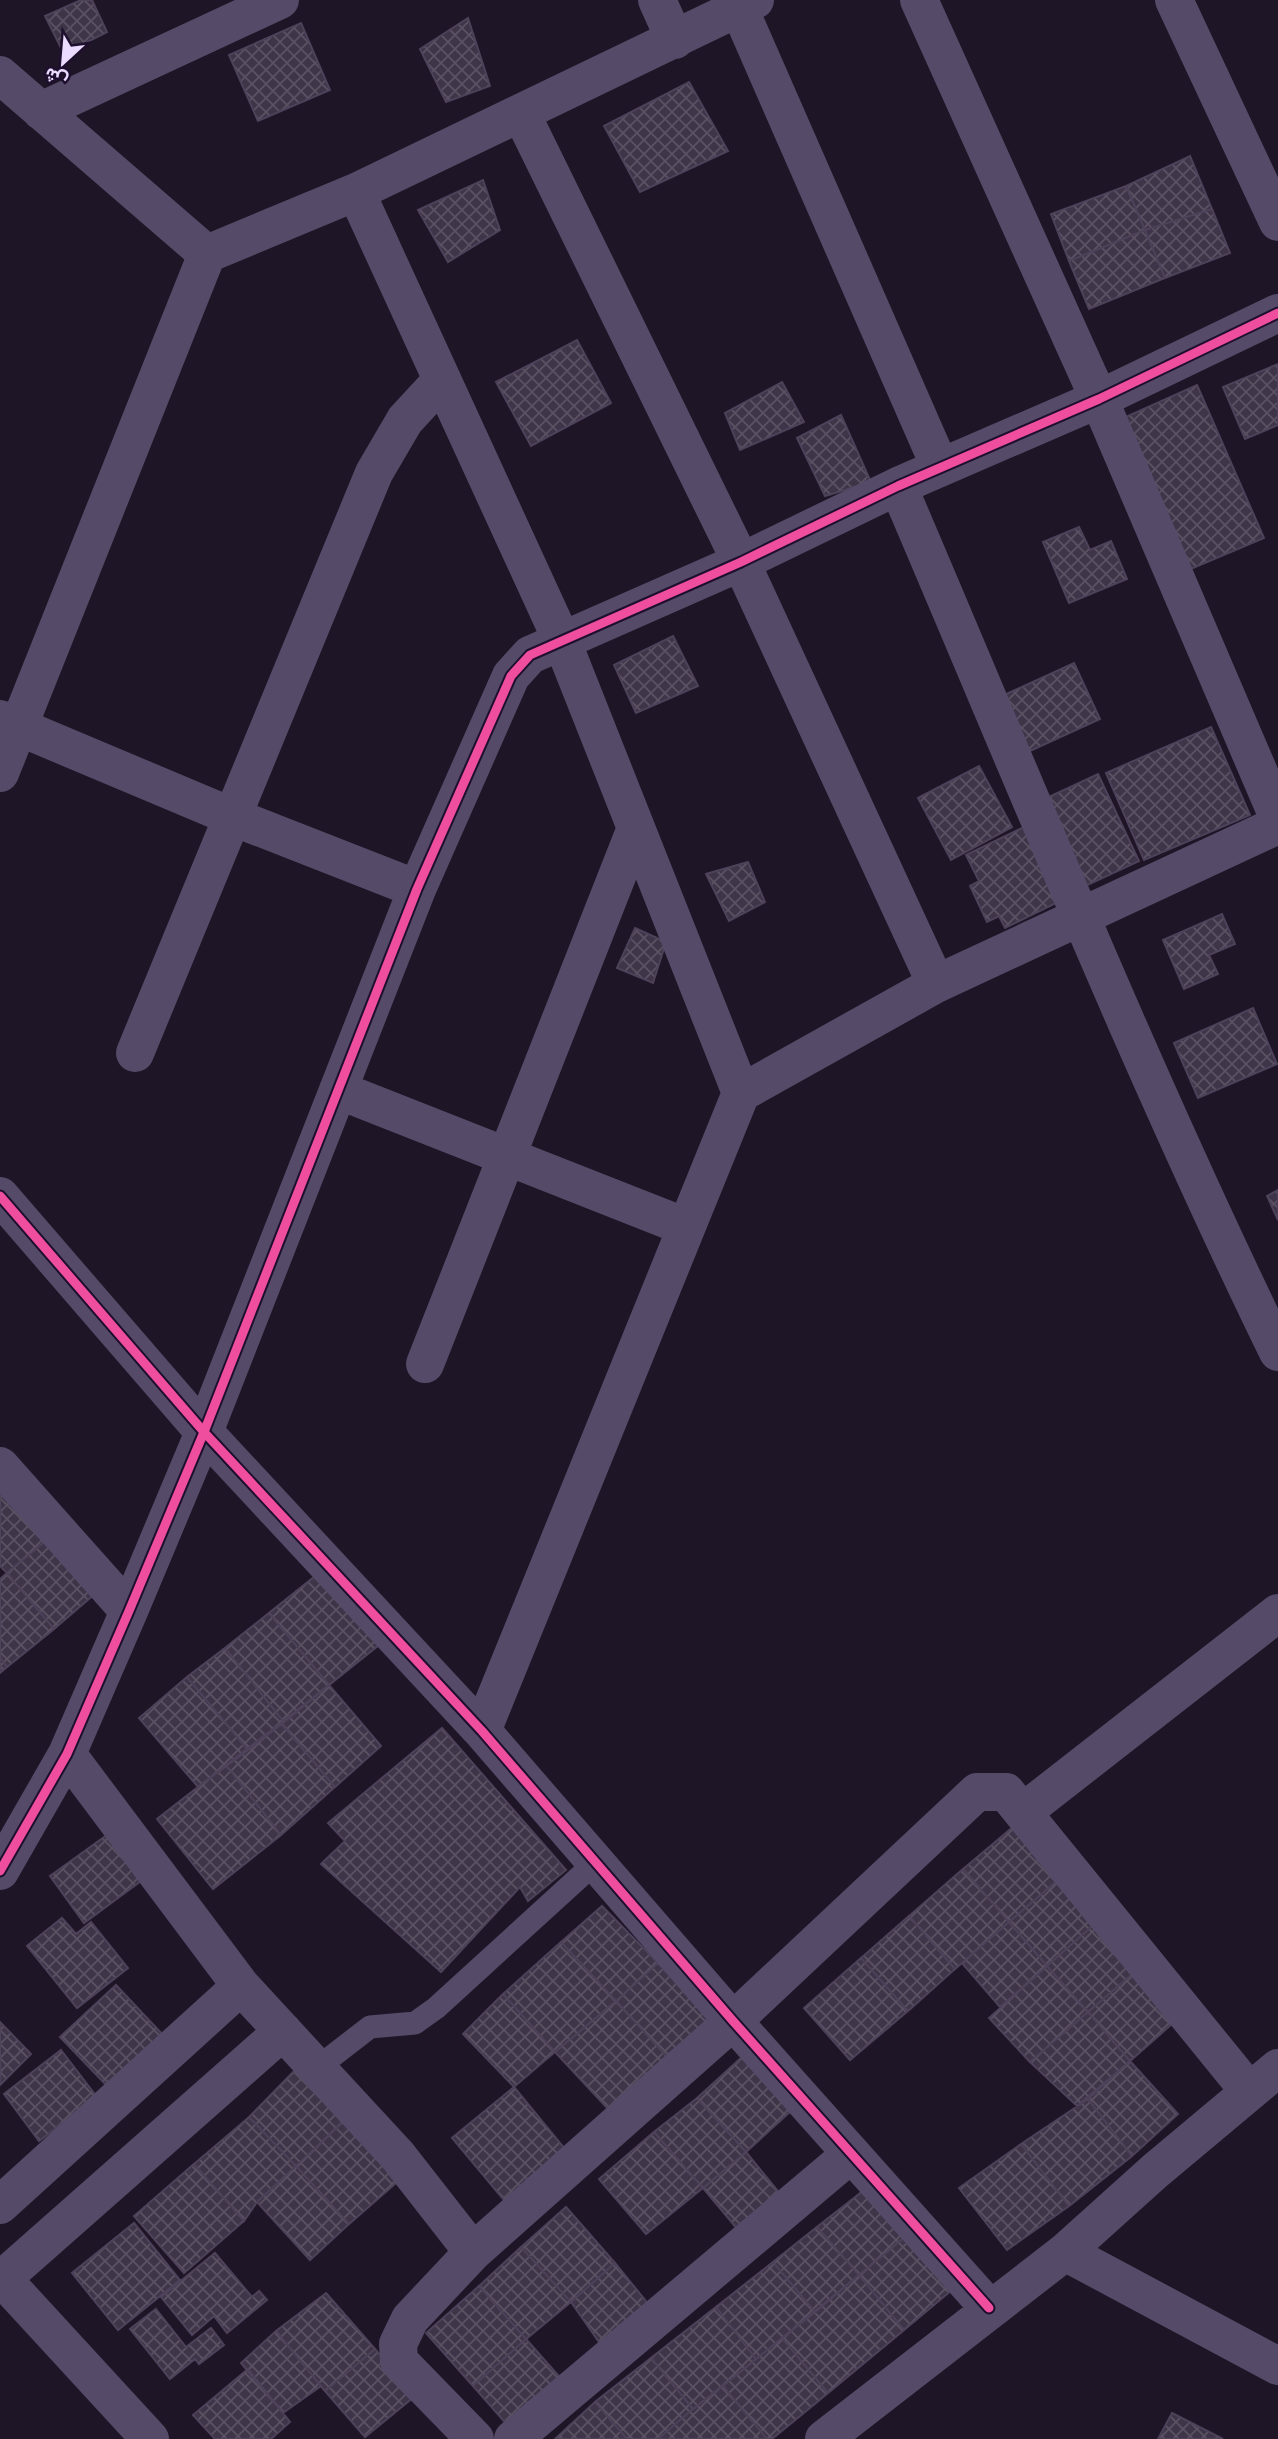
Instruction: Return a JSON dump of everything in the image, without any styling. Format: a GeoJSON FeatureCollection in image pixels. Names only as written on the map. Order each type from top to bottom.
{"type":"FeatureCollection","features":[{"type":"Feature","properties":{"kind":"street"},"geometry":{"type":"LineString","coordinates":[[41,111],[280,0]]}},
{"type":"Feature","properties":{"kind":"street"},"geometry":{"type":"LineString","coordinates":[[657,0],[675,40]]}},
{"type":"Feature","properties":{"kind":"street"},"geometry":{"type":"LineString","coordinates":[[919,0],[1099,399],[1278,817]]}},
{"type":"Feature","properties":{"kind":"street"},"geometry":{"type":"LineString","coordinates":[[1174,0],[1278,222]]}},
{"type":"Feature","properties":{"kind":"street"},"geometry":{"type":"LineString","coordinates":[[0,773],[9,723],[207,254],[356,192],[747,4],[940,467]]}},
{"type":"Feature","properties":{"kind":"street"},"geometry":{"type":"LineString","coordinates":[[0,75],[207,254]]}},
{"type":"Feature","properties":{"kind":"street"},"geometry":{"type":"LineString","coordinates":[[521,113],[741,562],[936,984]]}},
{"type":"Feature","properties":{"kind":"street"},"geometry":{"type":"LineString","coordinates":[[356,192],[562,640],[741,1093]]}},
{"type":"Feature","properties":{"kind":"street"},"geometry":{"type":"LineString","coordinates":[[0,1871],[67,1754],[129,1611],[204,1432],[418,889],[511,677],[530,655],[741,562],[940,467],[1099,399],[1278,313]]}},
{"type":"Feature","properties":{"kind":"street"},"geometry":{"type":"LineString","coordinates":[[135,1053],[374,473],[405,420],[442,380]]}},
{"type":"Feature","properties":{"kind":"street"},"geometry":{"type":"LineString","coordinates":[[898,486],[1228,1249],[1278,1352]]}},
{"type":"Feature","properties":{"kind":"street"},"geometry":{"type":"LineString","coordinates":[[9,723],[233,817],[418,889]]}},
{"type":"Feature","properties":{"kind":"street"},"geometry":{"type":"LineString","coordinates":[[482,1731],[741,1093],[936,984],[1278,825]]}},
{"type":"Feature","properties":{"kind":"street"},"geometry":{"type":"LineString","coordinates":[[425,1364],[636,828]]}},
{"type":"Feature","properties":{"kind":"street"},"geometry":{"type":"LineString","coordinates":[[338,1090],[686,1227]]}},
{"type":"Feature","properties":{"kind":"street"},"geometry":{"type":"LineString","coordinates":[[0,1196],[204,1432],[482,1731],[733,2021],[989,2308]]}},
{"type":"Feature","properties":{"kind":"street"},"geometry":{"type":"LineString","coordinates":[[0,1466],[129,1611]]}},
{"type":"Feature","properties":{"kind":"street"},"geometry":{"type":"LineString","coordinates":[[1023,1812],[1278,1613]]}},
{"type":"Feature","properties":{"kind":"street"},"geometry":{"type":"LineString","coordinates":[[67,1754],[241,1986],[398,2156],[473,2252]]}},
{"type":"Feature","properties":{"kind":"street"},"geometry":{"type":"LineString","coordinates":[[475,2439],[400,2361],[398,2344],[410,2319],[473,2252],[733,2021],[977,1792],[1006,1792],[1264,2080],[1065,2252],[989,2308],[824,2439]]}},
{"type":"Feature","properties":{"kind":"street"},"geometry":{"type":"LineString","coordinates":[[0,2205],[241,1986]]}},
{"type":"Feature","properties":{"kind":"street"},"geometry":{"type":"LineString","coordinates":[[132,2433],[6,2295],[284,2031]]}},
{"type":"Feature","properties":{"kind":"street"},"geometry":{"type":"LineString","coordinates":[[513,2439],[851,2154]]}},
{"type":"Feature","properties":{"kind":"street"},"geometry":{"type":"LineString","coordinates":[[1065,2252],[1278,2366]]}},
{"type":"Feature","properties":{"kind":"lane"},"geometry":{"type":"LineString","coordinates":[[317,2068],[370,2027],[415,2023],[436,2008],[596,1862]]}},
{"type":"Feature","properties":{"kind":"building"},"geometry":{"type":"Polygon","coordinates":[[[81,0],[92,0],[107,32],[64,54],[45,16],[81,0]]]}},
{"type":"Feature","properties":{"kind":"building"},"geometry":{"type":"Polygon","coordinates":[[[468,18],[490,86],[446,102],[420,49],[468,18]]]}},
{"type":"Feature","properties":{"kind":"building"},"geometry":{"type":"Polygon","coordinates":[[[301,23],[330,90],[258,121],[229,55],[301,23]]]}},
{"type":"Feature","properties":{"kind":"building"},"geometry":{"type":"Polygon","coordinates":[[[689,82],[728,151],[640,192],[604,126],[689,82]]]}},
{"type":"Feature","properties":{"kind":"building"},"geometry":{"type":"Polygon","coordinates":[[[1190,156],[1212,209],[1145,230],[1126,186],[1190,156]]]}},
{"type":"Feature","properties":{"kind":"building"},"geometry":{"type":"Polygon","coordinates":[[[483,180],[500,230],[448,262],[418,210],[483,180]]]}},
{"type":"Feature","properties":{"kind":"building"},"geometry":{"type":"Polygon","coordinates":[[[1126,186],[1145,230],[1069,261],[1051,214],[1126,186]]]}},
{"type":"Feature","properties":{"kind":"building"},"geometry":{"type":"Polygon","coordinates":[[[1212,209],[1230,253],[1165,278],[1145,230],[1212,209]]]}},
{"type":"Feature","properties":{"kind":"building"},"geometry":{"type":"Polygon","coordinates":[[[1145,230],[1165,278],[1089,309],[1069,261],[1145,230]]]}},
{"type":"Feature","properties":{"kind":"building"},"geometry":{"type":"Polygon","coordinates":[[[577,340],[611,403],[531,446],[496,382],[577,340]]]}},
{"type":"Feature","properties":{"kind":"building"},"geometry":{"type":"Polygon","coordinates":[[[1278,364],[1278,425],[1245,439],[1223,387],[1278,364]]]}},
{"type":"Feature","properties":{"kind":"building"},"geometry":{"type":"Polygon","coordinates":[[[782,382],[804,422],[740,450],[725,413],[782,382]]]}},
{"type":"Feature","properties":{"kind":"building"},"geometry":{"type":"Polygon","coordinates":[[[1197,385],[1264,538],[1186,571],[1119,420],[1197,385]]]}},
{"type":"Feature","properties":{"kind":"building"},"geometry":{"type":"Polygon","coordinates":[[[841,415],[871,482],[825,496],[797,438],[841,415]]]}},
{"type":"Feature","properties":{"kind":"building"},"geometry":{"type":"Polygon","coordinates":[[[1079,527],[1090,550],[1111,541],[1127,579],[1069,603],[1043,542],[1079,527]]]}},
{"type":"Feature","properties":{"kind":"building"},"geometry":{"type":"Polygon","coordinates":[[[673,636],[698,686],[636,713],[614,665],[673,636]]]}},
{"type":"Feature","properties":{"kind":"building"},"geometry":{"type":"Polygon","coordinates":[[[1074,663],[1100,719],[1028,752],[1002,696],[1074,663]]]}},
{"type":"Feature","properties":{"kind":"building"},"geometry":{"type":"Polygon","coordinates":[[[1211,727],[1250,815],[1144,860],[1106,773],[1211,727]]]}},
{"type":"Feature","properties":{"kind":"building"},"geometry":{"type":"Polygon","coordinates":[[[979,766],[1012,827],[951,860],[918,798],[979,766]]]}},
{"type":"Feature","properties":{"kind":"building"},"geometry":{"type":"Polygon","coordinates":[[[1098,774],[1139,861],[1079,889],[1038,802],[1098,774]]]}},
{"type":"Feature","properties":{"kind":"building"},"geometry":{"type":"Polygon","coordinates":[[[1024,827],[1060,901],[1005,928],[999,916],[987,922],[970,886],[979,881],[966,855],[1024,827]]]}},
{"type":"Feature","properties":{"kind":"building"},"geometry":{"type":"Polygon","coordinates":[[[748,862],[765,902],[729,921],[706,874],[748,862]]]}},
{"type":"Feature","properties":{"kind":"building"},"geometry":{"type":"Polygon","coordinates":[[[1222,914],[1235,944],[1209,955],[1218,974],[1184,989],[1163,940],[1222,914]]]}},
{"type":"Feature","properties":{"kind":"building"},"geometry":{"type":"Polygon","coordinates":[[[635,928],[666,942],[653,983],[617,968],[635,928]]]}},
{"type":"Feature","properties":{"kind":"building"},"geometry":{"type":"Polygon","coordinates":[[[1253,1008],[1277,1064],[1198,1098],[1174,1043],[1253,1008]]]}},
{"type":"Feature","properties":{"kind":"building"},"geometry":{"type":"Polygon","coordinates":[[[1278,1190],[1278,1220],[1267,1196],[1278,1190]]]}},
{"type":"Feature","properties":{"kind":"building"},"geometry":{"type":"Polygon","coordinates":[[[8,1489],[49,1538],[7,1573],[0,1566],[0,1495],[8,1489]]]}},
{"type":"Feature","properties":{"kind":"building"},"geometry":{"type":"Polygon","coordinates":[[[49,1538],[96,1593],[54,1629],[7,1573],[49,1538]]]}},
{"type":"Feature","properties":{"kind":"building"},"geometry":{"type":"Polygon","coordinates":[[[7,1573],[54,1629],[7,1667],[0,1657],[0,1579],[7,1573]]]}},
{"type":"Feature","properties":{"kind":"building"},"geometry":{"type":"Polygon","coordinates":[[[319,1573],[379,1645],[329,1685],[269,1613],[319,1573]]]}},
{"type":"Feature","properties":{"kind":"building"},"geometry":{"type":"Polygon","coordinates":[[[269,1613],[329,1685],[284,1722],[225,1648],[269,1613]]]}},
{"type":"Feature","properties":{"kind":"building"},"geometry":{"type":"Polygon","coordinates":[[[225,1648],[284,1722],[248,1750],[187,1677],[225,1648]]]}},
{"type":"Feature","properties":{"kind":"building"},"geometry":{"type":"Polygon","coordinates":[[[0,1657],[7,1667],[0,1673],[0,1657]]]}},
{"type":"Feature","properties":{"kind":"building"},"geometry":{"type":"Polygon","coordinates":[[[187,1677],[248,1750],[198,1787],[139,1718],[187,1677]]]}},
{"type":"Feature","properties":{"kind":"building"},"geometry":{"type":"Polygon","coordinates":[[[329,1685],[381,1746],[335,1787],[281,1723],[329,1685]]]}},
{"type":"Feature","properties":{"kind":"building"},"geometry":{"type":"Polygon","coordinates":[[[281,1723],[335,1787],[281,1835],[226,1765],[281,1723]]]}},
{"type":"Feature","properties":{"kind":"building"},"geometry":{"type":"Polygon","coordinates":[[[442,1728],[566,1870],[528,1901],[520,1887],[441,1972],[321,1864],[345,1841],[328,1823],[442,1728]]]}},
{"type":"Feature","properties":{"kind":"building"},"geometry":{"type":"Polygon","coordinates":[[[226,1765],[281,1835],[213,1889],[157,1819],[226,1765]]]}},
{"type":"Feature","properties":{"kind":"building"},"geometry":{"type":"Polygon","coordinates":[[[1013,1827],[1059,1879],[1009,1922],[963,1869],[1013,1827]]]}},
{"type":"Feature","properties":{"kind":"building"},"geometry":{"type":"Polygon","coordinates":[[[107,1835],[141,1881],[84,1923],[50,1876],[107,1835]]]}},
{"type":"Feature","properties":{"kind":"building"},"geometry":{"type":"Polygon","coordinates":[[[963,1869],[1009,1922],[955,1969],[909,1916],[963,1869]]]}},
{"type":"Feature","properties":{"kind":"building"},"geometry":{"type":"Polygon","coordinates":[[[1059,1879],[1097,1922],[1047,1966],[1009,1922],[1059,1879]]]}},
{"type":"Feature","properties":{"kind":"building"},"geometry":{"type":"Polygon","coordinates":[[[602,1906],[658,1963],[616,2001],[561,1942],[602,1906]]]}},
{"type":"Feature","properties":{"kind":"building"},"geometry":{"type":"Polygon","coordinates":[[[909,1916],[955,1969],[908,2011],[861,1958],[909,1916]]]}},
{"type":"Feature","properties":{"kind":"building"},"geometry":{"type":"Polygon","coordinates":[[[62,1918],[76,1934],[91,1922],[128,1968],[77,2008],[27,1946],[62,1918]]]}},
{"type":"Feature","properties":{"kind":"building"},"geometry":{"type":"Polygon","coordinates":[[[1009,1922],[1047,1966],[1000,2007],[962,1963],[1009,1922]]]}},
{"type":"Feature","properties":{"kind":"building"},"geometry":{"type":"Polygon","coordinates":[[[1097,1922],[1138,1969],[1088,2012],[1047,1966],[1097,1922]]]}},
{"type":"Feature","properties":{"kind":"building"},"geometry":{"type":"Polygon","coordinates":[[[561,1942],[616,2001],[555,2052],[503,1994],[561,1942]]]}},
{"type":"Feature","properties":{"kind":"building"},"geometry":{"type":"Polygon","coordinates":[[[861,1958],[908,2011],[850,2060],[804,2008],[861,1958]]]}},
{"type":"Feature","properties":{"kind":"building"},"geometry":{"type":"Polygon","coordinates":[[[658,1963],[710,2020],[668,2058],[616,2001],[658,1963]]]}},
{"type":"Feature","properties":{"kind":"building"},"geometry":{"type":"Polygon","coordinates":[[[1047,1966],[1088,2012],[1030,2062],[989,2018],[1047,1966]]]}},
{"type":"Feature","properties":{"kind":"building"},"geometry":{"type":"Polygon","coordinates":[[[1138,1969],[1180,2017],[1130,2061],[1088,2012],[1138,1969]]]}},
{"type":"Feature","properties":{"kind":"building"},"geometry":{"type":"Polygon","coordinates":[[[116,1985],[165,2037],[110,2089],[60,2037],[116,1985]]]}},
{"type":"Feature","properties":{"kind":"building"},"geometry":{"type":"Polygon","coordinates":[[[503,1994],[555,2052],[514,2087],[463,2034],[503,1994]]]}},
{"type":"Feature","properties":{"kind":"building"},"geometry":{"type":"Polygon","coordinates":[[[616,2001],[668,2058],[610,2111],[555,2052],[616,2001]]]}},
{"type":"Feature","properties":{"kind":"building"},"geometry":{"type":"Polygon","coordinates":[[[1088,2012],[1130,2061],[1077,2106],[1030,2062],[1088,2012]]]}},
{"type":"Feature","properties":{"kind":"building"},"geometry":{"type":"Polygon","coordinates":[[[0,2022],[31,2054],[0,2085],[0,2022]]]}},
{"type":"Feature","properties":{"kind":"building"},"geometry":{"type":"Polygon","coordinates":[[[61,2050],[97,2097],[39,2141],[4,2094],[61,2050]]]}},
{"type":"Feature","properties":{"kind":"building"},"geometry":{"type":"Polygon","coordinates":[[[742,2057],[791,2111],[746,2152],[697,2098],[742,2057]]]}},
{"type":"Feature","properties":{"kind":"building"},"geometry":{"type":"Polygon","coordinates":[[[1130,2061],[1178,2114],[1132,2156],[1088,2099],[1130,2061]]]}},
{"type":"Feature","properties":{"kind":"building"},"geometry":{"type":"Polygon","coordinates":[[[298,2067],[348,2117],[296,2166],[249,2117],[298,2067]]]}},
{"type":"Feature","properties":{"kind":"building"},"geometry":{"type":"Polygon","coordinates":[[[514,2087],[570,2155],[509,2206],[452,2138],[514,2087]]]}},
{"type":"Feature","properties":{"kind":"building"},"geometry":{"type":"Polygon","coordinates":[[[697,2098],[746,2152],[703,2188],[654,2132],[697,2098]]]}},
{"type":"Feature","properties":{"kind":"building"},"geometry":{"type":"Polygon","coordinates":[[[1088,2099],[1132,2156],[1069,2206],[1021,2144],[1088,2099]]]}},
{"type":"Feature","properties":{"kind":"building"},"geometry":{"type":"Polygon","coordinates":[[[249,2117],[296,2166],[257,2202],[244,2221],[194,2164],[249,2117]]]}},
{"type":"Feature","properties":{"kind":"building"},"geometry":{"type":"Polygon","coordinates":[[[348,2117],[403,2177],[349,2224],[296,2166],[348,2117]]]}},
{"type":"Feature","properties":{"kind":"building"},"geometry":{"type":"Polygon","coordinates":[[[654,2132],[703,2188],[646,2234],[599,2179],[654,2132]]]}},
{"type":"Feature","properties":{"kind":"building"},"geometry":{"type":"Polygon","coordinates":[[[1021,2144],[1069,2206],[1007,2250],[959,2188],[1021,2144]]]}},
{"type":"Feature","properties":{"kind":"building"},"geometry":{"type":"Polygon","coordinates":[[[746,2152],[781,2195],[739,2231],[703,2188],[746,2152]]]}},
{"type":"Feature","properties":{"kind":"building"},"geometry":{"type":"Polygon","coordinates":[[[194,2164],[244,2221],[184,2273],[134,2216],[194,2164]]]}},
{"type":"Feature","properties":{"kind":"building"},"geometry":{"type":"Polygon","coordinates":[[[296,2166],[349,2224],[310,2260],[257,2202],[296,2166]]]}},
{"type":"Feature","properties":{"kind":"building"},"geometry":{"type":"Polygon","coordinates":[[[868,2187],[906,2236],[859,2275],[817,2227],[868,2187]]]}},
{"type":"Feature","properties":{"kind":"building"},"geometry":{"type":"Polygon","coordinates":[[[566,2207],[615,2263],[571,2302],[521,2247],[566,2207]]]}},
{"type":"Feature","properties":{"kind":"building"},"geometry":{"type":"Polygon","coordinates":[[[134,2223],[180,2280],[118,2330],[72,2273],[134,2223]]]}},
{"type":"Feature","properties":{"kind":"building"},"geometry":{"type":"Polygon","coordinates":[[[817,2227],[859,2275],[815,2312],[773,2262],[817,2227]]]}},
{"type":"Feature","properties":{"kind":"building"},"geometry":{"type":"Polygon","coordinates":[[[906,2236],[952,2290],[904,2330],[859,2275],[906,2236]]]}},
{"type":"Feature","properties":{"kind":"building"},"geometry":{"type":"Polygon","coordinates":[[[521,2247],[571,2302],[526,2339],[479,2286],[521,2247]]]}},
{"type":"Feature","properties":{"kind":"building"},"geometry":{"type":"Polygon","coordinates":[[[215,2253],[252,2297],[259,2291],[267,2300],[227,2333],[214,2316],[192,2335],[161,2297],[215,2253]]]}},
{"type":"Feature","properties":{"kind":"building"},"geometry":{"type":"Polygon","coordinates":[[[773,2262],[815,2312],[756,2359],[716,2307],[773,2262]]]}},
{"type":"Feature","properties":{"kind":"building"},"geometry":{"type":"Polygon","coordinates":[[[615,2263],[650,2306],[601,2345],[571,2302],[615,2263]]]}},
{"type":"Feature","properties":{"kind":"building"},"geometry":{"type":"Polygon","coordinates":[[[859,2275],[904,2330],[828,2393],[782,2338],[859,2275]]]}},
{"type":"Feature","properties":{"kind":"building"},"geometry":{"type":"Polygon","coordinates":[[[479,2286],[526,2339],[473,2386],[426,2333],[479,2286]]]}},
{"type":"Feature","properties":{"kind":"building"},"geometry":{"type":"Polygon","coordinates":[[[326,2293],[375,2349],[325,2391],[276,2331],[326,2293]]]}},
{"type":"Feature","properties":{"kind":"building"},"geometry":{"type":"Polygon","coordinates":[[[716,2307],[756,2359],[693,2409],[651,2358],[716,2307]]]}},
{"type":"Feature","properties":{"kind":"building"},"geometry":{"type":"Polygon","coordinates":[[[156,2309],[186,2347],[211,2328],[224,2345],[199,2364],[195,2359],[170,2379],[130,2329],[156,2309]]]}},
{"type":"Feature","properties":{"kind":"building"},"geometry":{"type":"Polygon","coordinates":[[[276,2331],[321,2386],[283,2413],[241,2363],[276,2331]]]}},
{"type":"Feature","properties":{"kind":"building"},"geometry":{"type":"Polygon","coordinates":[[[782,2338],[828,2393],[772,2439],[767,2439],[723,2386],[782,2338]]]}},
{"type":"Feature","properties":{"kind":"building"},"geometry":{"type":"Polygon","coordinates":[[[526,2339],[564,2382],[511,2429],[473,2386],[526,2339]]]}},
{"type":"Feature","properties":{"kind":"building"},"geometry":{"type":"Polygon","coordinates":[[[375,2349],[415,2396],[365,2437],[325,2391],[375,2349]]]}},
{"type":"Feature","properties":{"kind":"building"},"geometry":{"type":"Polygon","coordinates":[[[651,2358],[693,2409],[658,2439],[627,2439],[595,2402],[651,2358]]]}},
{"type":"Feature","properties":{"kind":"building"},"geometry":{"type":"Polygon","coordinates":[[[248,2369],[290,2422],[271,2439],[215,2439],[193,2415],[248,2369]]]}},
{"type":"Feature","properties":{"kind":"building"},"geometry":{"type":"Polygon","coordinates":[[[723,2386],[767,2439],[658,2439],[693,2409],[723,2386]]]}},
{"type":"Feature","properties":{"kind":"building"},"geometry":{"type":"Polygon","coordinates":[[[595,2402],[627,2439],[555,2439],[595,2402]]]}},
{"type":"Feature","properties":{"kind":"building"},"geometry":{"type":"Polygon","coordinates":[[[1172,2413],[1223,2439],[1158,2439],[1172,2413]]]}},
{"type":"Feature","properties":{"kind":"cycle path"},"geometry":{"type":"LineString","coordinates":[[0,1871],[67,1754],[129,1611],[204,1432],[417,889],[511,676],[530,655],[741,562],[898,486],[1099,399],[1278,313]]}},
{"type":"Feature","properties":{"kind":"cycle path"},"geometry":{"type":"LineString","coordinates":[[0,1196],[204,1432],[482,1731],[733,2021],[989,2308]]}}]}
